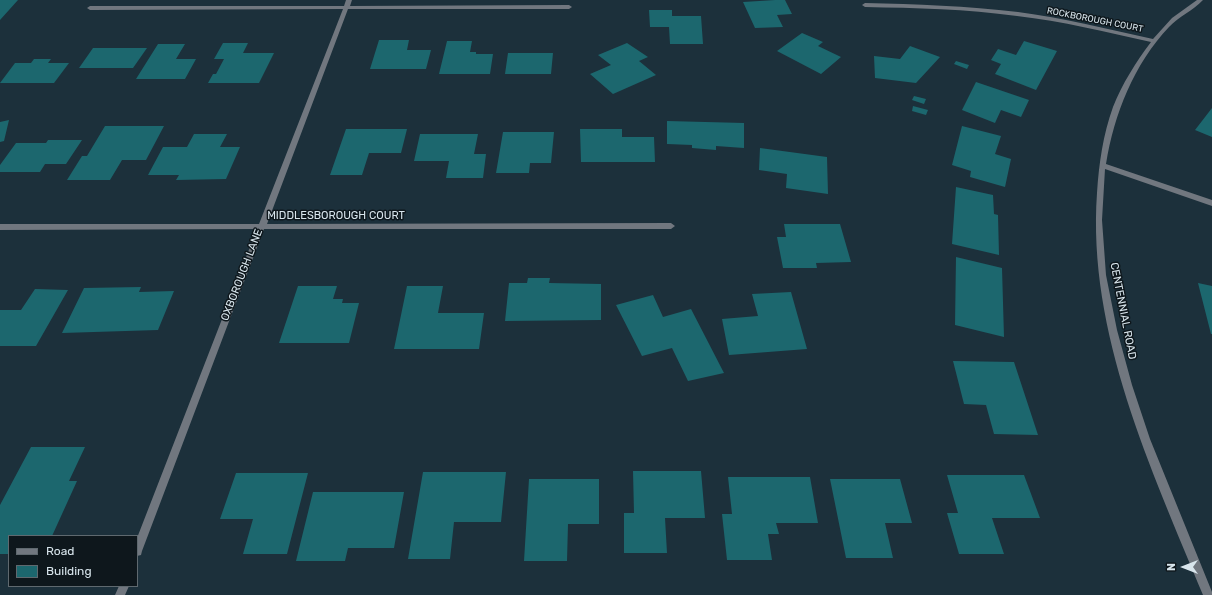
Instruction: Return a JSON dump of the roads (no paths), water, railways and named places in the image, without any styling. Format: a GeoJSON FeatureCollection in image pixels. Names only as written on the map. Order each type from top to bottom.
{"type":"FeatureCollection","features":[{"type":"Feature","properties":{"kind":"street","name":"CENTENNIAL ROAD"},"geometry":{"type":"LineString","coordinates":[[1200,0],[1174,19],[1155,41],[1131,78],[1115,112],[1102,165],[1099,190],[1099,232],[1103,281],[1118,351],[1137,415],[1208,595]]}},
{"type":"Feature","properties":{"kind":"street"},"geometry":{"type":"LineString","coordinates":[[90,8],[347,4],[569,7]]}},
{"type":"Feature","properties":{"kind":"street","name":"OXBOROUGH LANE"},"geometry":{"type":"LineString","coordinates":[[138,548],[260,227],[347,4]]}},
{"type":"Feature","properties":{"kind":"street","name":"ROCKBOROUGH COURT"},"geometry":{"type":"LineString","coordinates":[[865,6],[955,8],[1017,14],[1068,22],[1155,41]]}},
{"type":"Feature","properties":{"kind":"street"},"geometry":{"type":"LineString","coordinates":[[1102,165],[1212,203]]}},
{"type":"Feature","properties":{"kind":"street","name":"MIDDLESBOROUGH COURT"},"geometry":{"type":"LineString","coordinates":[[0,227],[671,226]]}}]}
